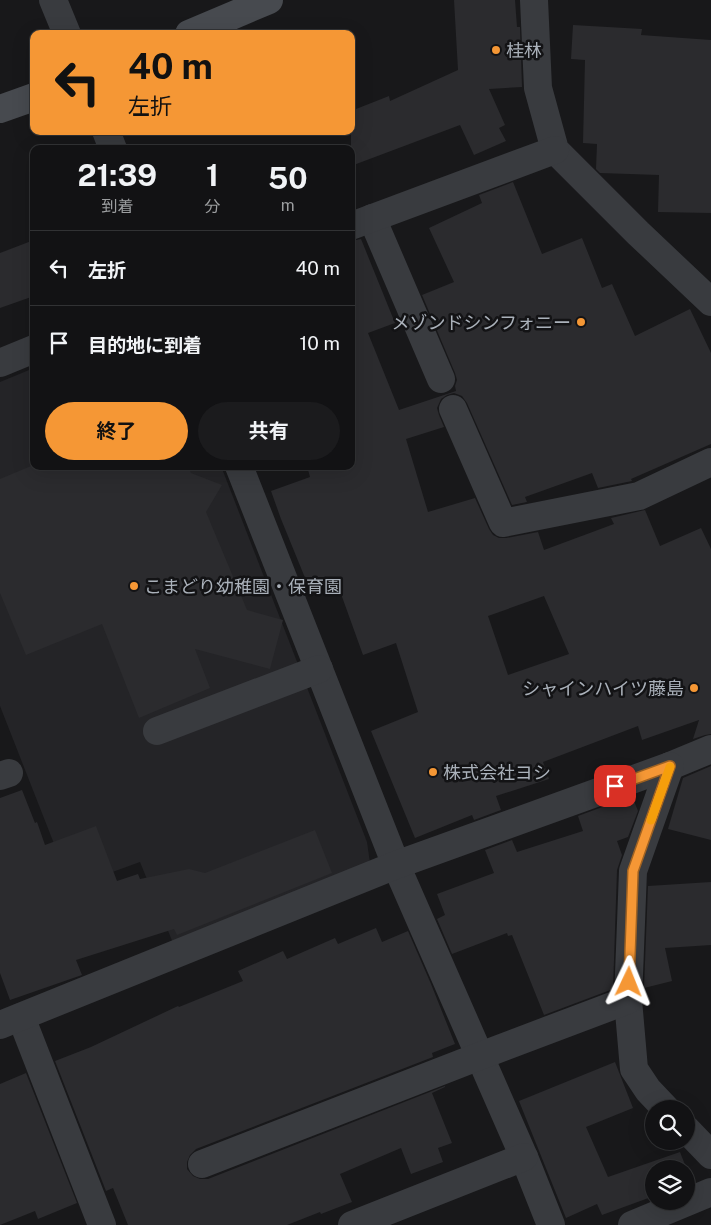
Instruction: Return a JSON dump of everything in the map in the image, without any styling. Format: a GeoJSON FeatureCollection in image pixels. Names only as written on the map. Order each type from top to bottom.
{"type":"FeatureCollection","features":[{"type":"Feature","properties":{"kind":"street"},"geometry":{"type":"LineString","coordinates":[[53,0],[65,30]]}},
{"type":"Feature","properties":{"kind":"street"},"geometry":{"type":"LineString","coordinates":[[198,30],[269,0]]}},
{"type":"Feature","properties":{"kind":"street"},"geometry":{"type":"LineString","coordinates":[[534,0],[538,88],[555,150],[638,233],[699,281],[711,302]]}},
{"type":"Feature","properties":{"kind":"street"},"geometry":{"type":"LineString","coordinates":[[0,109],[30,98]]}},
{"type":"Feature","properties":{"kind":"street"},"geometry":{"type":"LineString","coordinates":[[441,379],[361,222],[555,150]]}},
{"type":"Feature","properties":{"kind":"street"},"geometry":{"type":"LineString","coordinates":[[0,363],[30,351]]}},
{"type":"Feature","properties":{"kind":"street"},"geometry":{"type":"LineString","coordinates":[[453,409],[503,523],[639,496],[711,462]]}},
{"type":"Feature","properties":{"kind":"street"},"geometry":{"type":"LineString","coordinates":[[241,470],[396,865],[524,1156],[552,1225]]}},
{"type":"Feature","properties":{"kind":"street"},"geometry":{"type":"LineString","coordinates":[[156,731],[319,669]]}},
{"type":"Feature","properties":{"kind":"street"},"geometry":{"type":"LineString","coordinates":[[102,1225],[11,1021],[396,865],[711,750]]}},
{"type":"Feature","properties":{"kind":"street"},"geometry":{"type":"LineString","coordinates":[[657,1100],[648,1090],[634,1069],[628,1000],[633,871],[670,766]]}},
{"type":"Feature","properties":{"kind":"street"},"geometry":{"type":"LineString","coordinates":[[202,1164],[628,1000]]}},
{"type":"Feature","properties":{"kind":"street"},"geometry":{"type":"LineString","coordinates":[[695,1139],[711,1155]]}},
{"type":"Feature","properties":{"kind":"street"},"geometry":{"type":"LineString","coordinates":[[352,1225],[524,1156]]}},
{"type":"Feature","properties":{"kind":"street"},"geometry":{"type":"LineString","coordinates":[[632,1225],[711,1192]]}},
{"type":"Feature","properties":{"kind":"shaded area","name":"こまどり幼稚園・保育園"},"geometry":{"type":"Polygon","coordinates":[[[30,370],[30,470],[223,470],[367,842],[370,863],[173,943],[140,862],[71,887],[0,706],[0,382],[30,370]]]}},
{"type":"Feature","properties":{"kind":"building"},"geometry":{"type":"Polygon","coordinates":[[[454,0],[515,0],[517,27],[520,27],[522,87],[489,89],[505,125],[499,128],[506,141],[474,155],[460,125],[355,164],[355,145],[351,145],[351,135],[355,135],[355,109],[389,96],[390,101],[458,70],[454,0]]]}},
{"type":"Feature","properties":{"kind":"building"},"geometry":{"type":"Polygon","coordinates":[[[573,25],[642,29],[641,35],[711,40],[711,213],[658,212],[659,175],[600,173],[596,169],[597,144],[583,143],[585,60],[571,59],[573,25]]]}},
{"type":"Feature","properties":{"kind":"building"},"geometry":{"type":"Polygon","coordinates":[[[513,182],[542,254],[582,238],[602,288],[612,284],[635,336],[690,309],[711,353],[711,444],[631,479],[632,481],[598,488],[592,473],[525,497],[527,502],[512,505],[467,403],[462,396],[454,393],[441,399],[437,408],[444,427],[406,439],[428,512],[475,498],[493,535],[499,538],[506,538],[538,532],[544,550],[614,524],[611,518],[645,510],[660,546],[701,528],[711,549],[711,734],[693,739],[699,720],[642,740],[638,726],[543,762],[549,779],[496,796],[501,810],[474,820],[472,815],[415,838],[371,731],[418,712],[396,643],[363,655],[336,580],[310,590],[271,491],[310,477],[308,470],[355,470],[355,240],[361,239],[395,323],[368,333],[399,410],[456,391],[457,380],[455,373],[422,295],[454,282],[429,228],[482,203],[479,195],[513,182]],[[544,596],[488,616],[508,675],[569,654],[544,596]]]}},
{"type":"Feature","properties":{"kind":"building"},"geometry":{"type":"Polygon","coordinates":[[[30,242],[30,297],[0,308],[0,253],[30,242]]]}},
{"type":"Feature","properties":{"kind":"building"},"geometry":{"type":"Polygon","coordinates":[[[30,466],[30,470],[190,470],[191,473],[222,485],[206,512],[247,610],[283,620],[270,669],[195,649],[210,688],[139,718],[102,624],[26,655],[0,593],[0,479],[30,466]]]}},
{"type":"Feature","properties":{"kind":"building"},"geometry":{"type":"Polygon","coordinates":[[[711,766],[711,840],[668,829],[683,778],[711,766]]]}},
{"type":"Feature","properties":{"kind":"building"},"geometry":{"type":"Polygon","coordinates":[[[22,790],[45,845],[96,826],[117,881],[138,874],[140,879],[189,869],[205,873],[315,830],[332,873],[177,935],[174,929],[76,960],[82,975],[10,1000],[0,973],[0,798],[22,790]]]}},
{"type":"Feature","properties":{"kind":"building"},"geometry":{"type":"Polygon","coordinates":[[[632,796],[638,811],[628,837],[617,841],[622,855],[617,870],[613,989],[544,1015],[512,935],[508,936],[507,933],[452,954],[437,919],[445,915],[437,894],[494,873],[485,850],[512,840],[517,852],[583,831],[578,816],[632,796]]]}},
{"type":"Feature","properties":{"kind":"building"},"geometry":{"type":"Polygon","coordinates":[[[711,882],[711,945],[665,948],[672,981],[644,988],[648,886],[711,882]]]}},
{"type":"Feature","properties":{"kind":"building"},"geometry":{"type":"Polygon","coordinates":[[[376,928],[382,942],[408,931],[455,1044],[432,1053],[433,1057],[196,1149],[190,1155],[187,1169],[193,1176],[200,1179],[208,1179],[445,1086],[432,1093],[452,1143],[438,1148],[443,1162],[411,1174],[401,1148],[340,1174],[352,1202],[287,1225],[128,1225],[113,1188],[106,1191],[55,1061],[91,1047],[178,1006],[243,981],[238,971],[283,951],[287,959],[335,938],[338,944],[376,928]]]}},
{"type":"Feature","properties":{"kind":"building"},"geometry":{"type":"Polygon","coordinates":[[[615,1062],[633,1108],[586,1127],[608,1177],[645,1164],[645,1199],[602,1215],[597,1204],[566,1218],[519,1101],[615,1062]]]}},
{"type":"Feature","properties":{"kind":"building"},"geometry":{"type":"Polygon","coordinates":[[[26,1073],[77,1203],[38,1219],[35,1211],[0,1225],[0,1084],[26,1073]]]}},
{"type":"Feature","properties":{"kind":"building"},"geometry":{"type":"Polygon","coordinates":[[[680,1152],[683,1160],[657,1160],[680,1152]]]}},
{"type":"Feature","properties":{"kind":"slow traffic"},"geometry":{"type":"LineString","coordinates":[[651,820],[670,767]]}},
{"type":"Feature","properties":{"kind":"place","name":"桂林"},"geometry":{"type":"Point","coordinates":[496,50]}},
{"type":"Feature","properties":{"kind":"place","name":"メゾンドシンフォニー"},"geometry":{"type":"Point","coordinates":[581,322]}},
{"type":"Feature","properties":{"kind":"place","name":"こまどり幼稚園・保育園"},"geometry":{"type":"Point","coordinates":[134,586]}},
{"type":"Feature","properties":{"kind":"place","name":"シャインハイツ藤島"},"geometry":{"type":"Point","coordinates":[694,688]}},
{"type":"Feature","properties":{"kind":"place","name":"株式会社ヨシ"},"geometry":{"type":"Point","coordinates":[433,772]}},
{"type":"Feature","properties":{"kind":"route"},"geometry":{"type":"LineString","coordinates":[[615,786],[670,766],[633,871],[629,982]]}}]}
